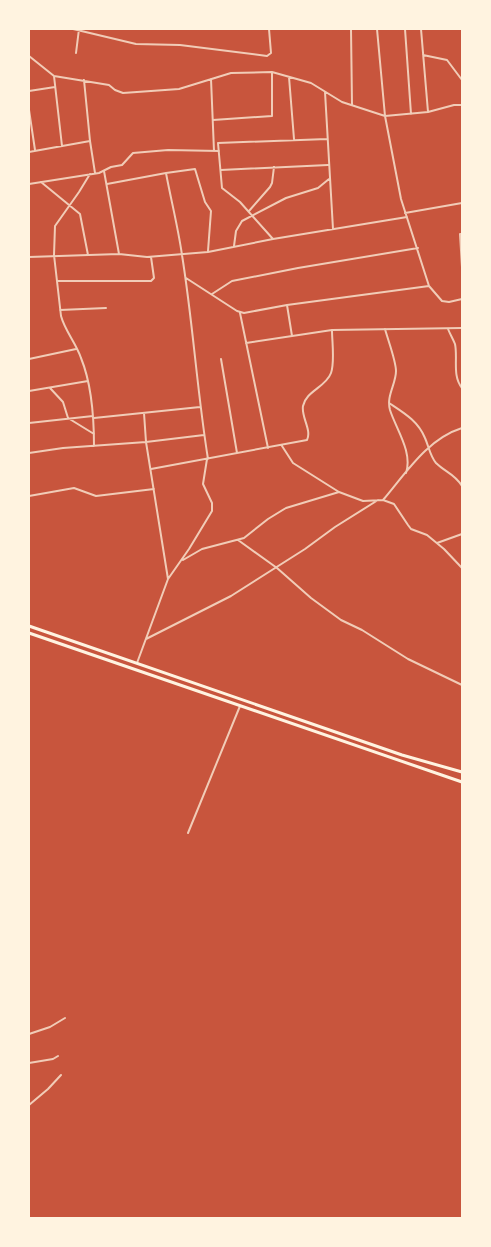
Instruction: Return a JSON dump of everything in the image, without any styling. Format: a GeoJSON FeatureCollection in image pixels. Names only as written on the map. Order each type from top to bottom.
{"type":"FeatureCollection","features":[{"type":"Feature","properties":{"kind":"main road"},"geometry":{"type":"LineString","coordinates":[[29,626],[402,754],[462,772]]}},
{"type":"Feature","properties":{"kind":"main road"},"geometry":{"type":"LineString","coordinates":[[29,633],[462,782]]}},
{"type":"Feature","properties":{"kind":"street"},"geometry":{"type":"LineString","coordinates":[[73,29],[136,44],[180,46],[267,56],[271,53],[269,29]]}},
{"type":"Feature","properties":{"kind":"street"},"geometry":{"type":"LineString","coordinates":[[76,53],[79,29]]}},
{"type":"Feature","properties":{"kind":"street"},"geometry":{"type":"LineString","coordinates":[[351,29],[352,105]]}},
{"type":"Feature","properties":{"kind":"street"},"geometry":{"type":"LineString","coordinates":[[377,29],[385,116],[395,174],[405,213],[429,286],[442,301],[449,302],[462,299]]}},
{"type":"Feature","properties":{"kind":"street"},"geometry":{"type":"LineString","coordinates":[[405,29],[411,114]]}},
{"type":"Feature","properties":{"kind":"street"},"geometry":{"type":"LineString","coordinates":[[421,29],[428,112]]}},
{"type":"Feature","properties":{"kind":"street"},"geometry":{"type":"LineString","coordinates":[[423,55],[447,60],[462,80]]}},
{"type":"Feature","properties":{"kind":"street"},"geometry":{"type":"LineString","coordinates":[[29,56],[54,76],[109,84],[118,92],[179,89],[232,73],[272,72],[311,83],[334,98],[385,116],[428,112],[454,105],[462,105]]}},
{"type":"Feature","properties":{"kind":"street"},"geometry":{"type":"LineString","coordinates":[[212,120],[272,116],[272,72]]}},
{"type":"Feature","properties":{"kind":"street"},"geometry":{"type":"LineString","coordinates":[[54,76],[62,146]]}},
{"type":"Feature","properties":{"kind":"street"},"geometry":{"type":"LineString","coordinates":[[289,76],[294,140]]}},
{"type":"Feature","properties":{"kind":"street"},"geometry":{"type":"LineString","coordinates":[[211,79],[214,151]]}},
{"type":"Feature","properties":{"kind":"street"},"geometry":{"type":"LineString","coordinates":[[84,80],[95,173]]}},
{"type":"Feature","properties":{"kind":"street"},"geometry":{"type":"LineString","coordinates":[[29,91],[55,87]]}},
{"type":"Feature","properties":{"kind":"street"},"geometry":{"type":"LineString","coordinates":[[325,92],[333,229]]}},
{"type":"Feature","properties":{"kind":"street"},"geometry":{"type":"LineString","coordinates":[[29,110],[35,151]]}},
{"type":"Feature","properties":{"kind":"street"},"geometry":{"type":"LineString","coordinates":[[274,239],[240,202],[222,188],[218,143],[327,139]]}},
{"type":"Feature","properties":{"kind":"street"},"geometry":{"type":"LineString","coordinates":[[29,152],[90,141]]}},
{"type":"Feature","properties":{"kind":"street"},"geometry":{"type":"LineString","coordinates":[[29,184],[104,171],[111,167],[122,165],[133,152],[168,150],[219,151]]}},
{"type":"Feature","properties":{"kind":"street"},"geometry":{"type":"LineString","coordinates":[[221,170],[329,165]]}},
{"type":"Feature","properties":{"kind":"street"},"geometry":{"type":"LineString","coordinates":[[249,211],[270,187],[274,167]]}},
{"type":"Feature","properties":{"kind":"street"},"geometry":{"type":"LineString","coordinates":[[107,184],[195,169],[205,202],[211,211],[208,252]]}},
{"type":"Feature","properties":{"kind":"street"},"geometry":{"type":"LineString","coordinates":[[104,171],[120,254]]}},
{"type":"Feature","properties":{"kind":"street"},"geometry":{"type":"LineString","coordinates":[[137,663],[168,579],[212,511],[212,503],[203,484],[208,459],[200,407],[186,278],[166,173]]}},
{"type":"Feature","properties":{"kind":"street"},"geometry":{"type":"LineString","coordinates":[[90,174],[55,226],[54,255],[63,324],[81,357],[88,381],[94,417],[94,446]]}},
{"type":"Feature","properties":{"kind":"street"},"geometry":{"type":"LineString","coordinates":[[234,246],[234,236],[242,221],[286,198],[318,188],[330,179]]}},
{"type":"Feature","properties":{"kind":"street"},"geometry":{"type":"LineString","coordinates":[[41,182],[77,210],[82,217],[88,255]]}},
{"type":"Feature","properties":{"kind":"street"},"geometry":{"type":"LineString","coordinates":[[405,213],[462,203]]}},
{"type":"Feature","properties":{"kind":"street"},"geometry":{"type":"LineString","coordinates":[[29,257],[120,254],[151,257],[208,252],[407,217]]}},
{"type":"Feature","properties":{"kind":"street"},"geometry":{"type":"LineString","coordinates":[[462,234],[460,234],[462,268]]}},
{"type":"Feature","properties":{"kind":"street"},"geometry":{"type":"LineString","coordinates":[[211,295],[232,281],[418,248]]}},
{"type":"Feature","properties":{"kind":"street"},"geometry":{"type":"LineString","coordinates":[[57,281],[150,282],[154,278],[151,257]]}},
{"type":"Feature","properties":{"kind":"street"},"geometry":{"type":"LineString","coordinates":[[186,278],[240,313],[429,286]]}},
{"type":"Feature","properties":{"kind":"street"},"geometry":{"type":"LineString","coordinates":[[287,305],[292,336]]}},
{"type":"Feature","properties":{"kind":"street"},"geometry":{"type":"LineString","coordinates":[[60,310],[106,308]]}},
{"type":"Feature","properties":{"kind":"street"},"geometry":{"type":"LineString","coordinates":[[29,313],[29,322]]}},
{"type":"Feature","properties":{"kind":"street"},"geometry":{"type":"LineString","coordinates":[[240,313],[268,448]]}},
{"type":"Feature","properties":{"kind":"street"},"geometry":{"type":"LineString","coordinates":[[447,328],[454,343],[455,367],[462,388]]}},
{"type":"Feature","properties":{"kind":"street"},"geometry":{"type":"LineString","coordinates":[[246,343],[332,330],[462,328]]}},
{"type":"Feature","properties":{"kind":"street"},"geometry":{"type":"LineString","coordinates":[[385,329],[396,371],[389,404],[406,452],[408,466],[406,473]]}},
{"type":"Feature","properties":{"kind":"street"},"geometry":{"type":"LineString","coordinates":[[151,469],[306,441],[308,439],[303,407],[308,397],[331,374],[332,330]]}},
{"type":"Feature","properties":{"kind":"street"},"geometry":{"type":"LineString","coordinates":[[29,359],[76,349]]}},
{"type":"Feature","properties":{"kind":"street"},"geometry":{"type":"LineString","coordinates":[[221,359],[237,454]]}},
{"type":"Feature","properties":{"kind":"street"},"geometry":{"type":"LineString","coordinates":[[29,392],[88,381]]}},
{"type":"Feature","properties":{"kind":"street"},"geometry":{"type":"LineString","coordinates":[[50,388],[63,402],[68,418],[94,434]]}},
{"type":"Feature","properties":{"kind":"street"},"geometry":{"type":"LineString","coordinates":[[389,404],[414,420],[426,439],[428,448],[436,462],[456,476],[462,486]]}},
{"type":"Feature","properties":{"kind":"street"},"geometry":{"type":"LineString","coordinates":[[29,423],[200,407]]}},
{"type":"Feature","properties":{"kind":"street"},"geometry":{"type":"LineString","coordinates":[[144,413],[146,442],[168,579]]}},
{"type":"Feature","properties":{"kind":"street"},"geometry":{"type":"LineString","coordinates":[[383,500],[428,448],[444,435],[462,428]]}},
{"type":"Feature","properties":{"kind":"street"},"geometry":{"type":"LineString","coordinates":[[29,453],[204,435]]}},
{"type":"Feature","properties":{"kind":"street"},"geometry":{"type":"LineString","coordinates":[[282,446],[293,463],[339,492],[363,500],[383,500],[394,504],[411,529],[423,532],[462,568]]}},
{"type":"Feature","properties":{"kind":"street"},"geometry":{"type":"LineString","coordinates":[[29,496],[74,488],[96,496],[154,489]]}},
{"type":"Feature","properties":{"kind":"street"},"geometry":{"type":"LineString","coordinates":[[179,563],[189,555],[202,549],[238,540],[286,508],[339,492]]}},
{"type":"Feature","properties":{"kind":"street"},"geometry":{"type":"LineString","coordinates":[[146,638],[231,596],[277,568],[335,526],[378,500]]}},
{"type":"Feature","properties":{"kind":"street"},"geometry":{"type":"LineString","coordinates":[[437,543],[462,534]]}},
{"type":"Feature","properties":{"kind":"street"},"geometry":{"type":"LineString","coordinates":[[238,540],[277,568],[341,620],[362,630],[408,658],[462,685]]}},
{"type":"Feature","properties":{"kind":"street"},"geometry":{"type":"LineString","coordinates":[[188,833],[240,706]]}},
{"type":"Feature","properties":{"kind":"street"},"geometry":{"type":"LineString","coordinates":[[29,1034],[50,1027],[65,1018]]}},
{"type":"Feature","properties":{"kind":"street"},"geometry":{"type":"LineString","coordinates":[[29,1063],[53,1059],[58,1056]]}},
{"type":"Feature","properties":{"kind":"street"},"geometry":{"type":"LineString","coordinates":[[29,1105],[48,1090],[61,1075]]}}]}
